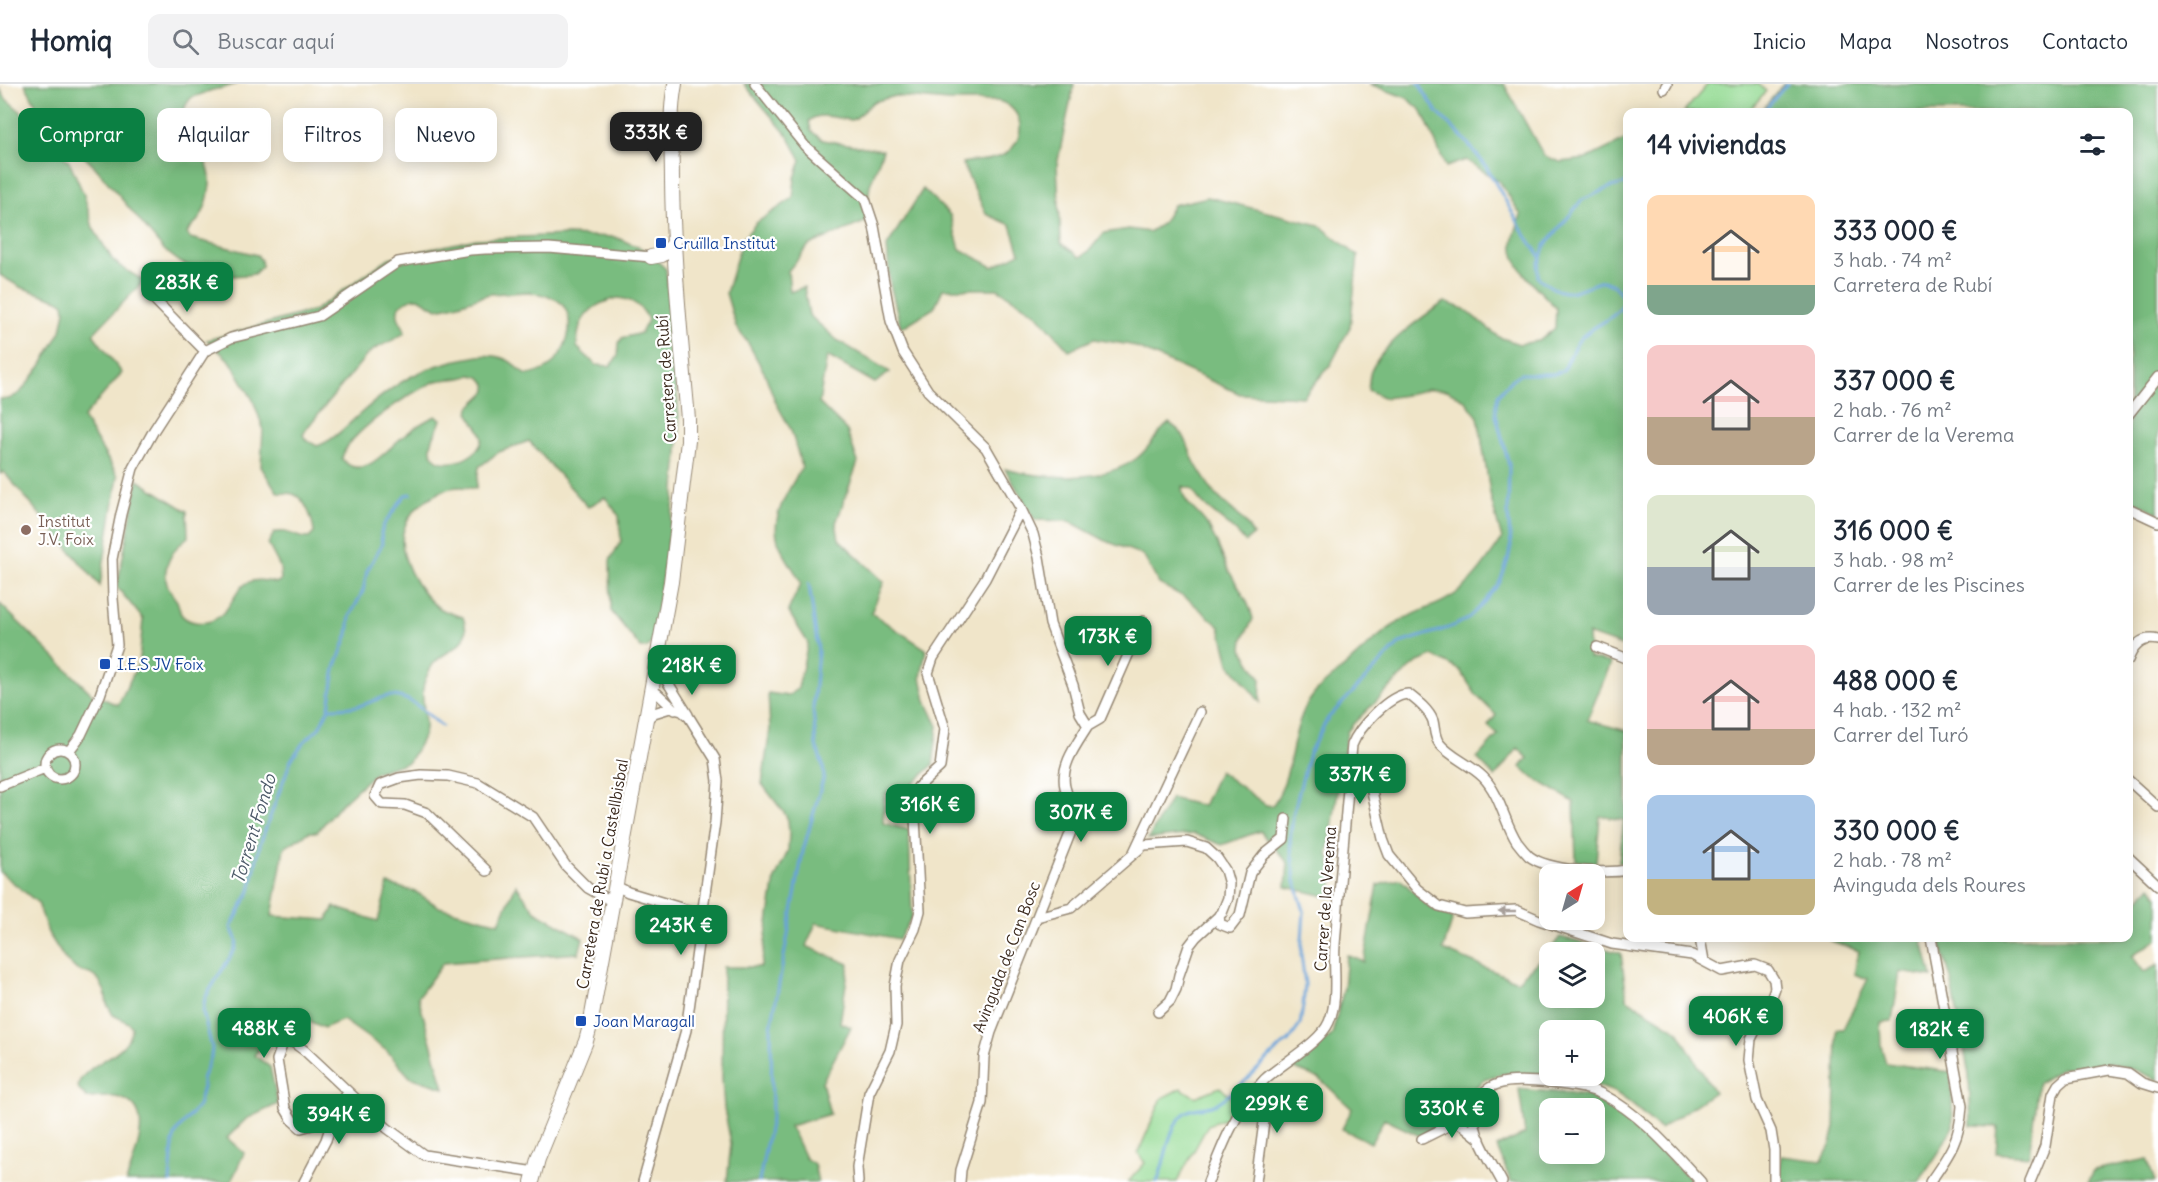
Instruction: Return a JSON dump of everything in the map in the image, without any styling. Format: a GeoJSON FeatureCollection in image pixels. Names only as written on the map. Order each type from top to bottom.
{"type":"FeatureCollection","features":[{"type":"Feature","properties":{"kind":"street","name":"Carretera de Rubí"},"geometry":{"type":"LineString","coordinates":[[653,680],[671,582],[688,441],[673,245],[672,143],[675,84]]}},
{"type":"Feature","properties":{"kind":"street"},"geometry":{"type":"LineString","coordinates":[[755,84],[806,146],[865,198],[874,226],[891,321],[903,352],[928,391],[986,448],[1021,509],[1033,534],[1039,557],[1050,624],[1073,685],[1080,713],[1088,726]]}},
{"type":"Feature","properties":{"kind":"street"},"geometry":{"type":"LineString","coordinates":[[69,752],[81,735],[100,695],[117,645],[112,560],[133,468],[154,430],[206,351],[231,338],[319,316],[398,262],[470,250],[496,249],[549,248],[651,257],[662,255],[673,245]]}},
{"type":"Feature","properties":{"kind":"street"},"geometry":{"type":"LineString","coordinates":[[651,257],[675,266]]}},
{"type":"Feature","properties":{"kind":"street"},"geometry":{"type":"LineString","coordinates":[[149,294],[206,351]]}},
{"type":"Feature","properties":{"kind":"street"},"geometry":{"type":"LineString","coordinates":[[2133,410],[2158,377]]}},
{"type":"Feature","properties":{"kind":"street"},"geometry":{"type":"LineString","coordinates":[[858,1182],[857,1167],[869,1093],[890,1052],[896,1025],[895,986],[900,960],[915,930],[920,911],[914,799],[918,787],[940,767],[945,729],[928,673],[933,658],[985,579],[1021,509]]}},
{"type":"Feature","properties":{"kind":"street"},"geometry":{"type":"LineString","coordinates":[[2133,510],[2158,522]]}},
{"type":"Feature","properties":{"kind":"street","name":"Avinguda de Can Bosc"},"geometry":{"type":"LineString","coordinates":[[960,1182],[961,1170],[982,1103],[984,1057],[991,1032],[1074,824],[1072,805],[1066,789],[1065,767],[1088,726],[1100,719],[1143,621]]}},
{"type":"Feature","properties":{"kind":"street"},"geometry":{"type":"LineString","coordinates":[[2133,650],[2135,646],[2151,638],[2158,640]]}},
{"type":"Feature","properties":{"kind":"street"},"geometry":{"type":"LineString","coordinates":[[1597,647],[1623,657]]}},
{"type":"Feature","properties":{"kind":"street"},"geometry":{"type":"LineString","coordinates":[[643,1182],[686,1030],[715,822],[718,780],[715,759],[665,678],[653,680],[658,694],[675,710]]}},
{"type":"Feature","properties":{"kind":"street","name":"Carretera de Rubí a Castellbisbal"},"geometry":{"type":"LineString","coordinates":[[534,1177],[538,1159],[586,1041],[653,680]]}},
{"type":"Feature","properties":{"kind":"street","name":"Carrer de la Verema"},"geometry":{"type":"LineString","coordinates":[[1208,1182],[1234,1121],[1248,1101],[1265,1079],[1311,1043],[1329,1024],[1334,1006],[1334,948],[1352,745],[1363,726],[1400,694],[1408,694],[1422,705],[1432,719],[1434,733],[1440,743],[1484,777],[1517,841],[1529,856],[1545,864],[1566,868],[1623,871]]}},
{"type":"Feature","properties":{"kind":"street"},"geometry":{"type":"LineString","coordinates":[[646,719],[654,713],[670,708],[682,711],[689,717]]}},
{"type":"Feature","properties":{"kind":"street"},"geometry":{"type":"LineString","coordinates":[[1133,854],[1200,712]]}},
{"type":"Feature","properties":{"kind":"street"},"geometry":{"type":"LineString","coordinates":[[62,749],[69,752],[75,763],[70,776],[57,779],[50,776],[45,768],[45,758],[52,750],[62,749]]}},
{"type":"Feature","properties":{"kind":"street"},"geometry":{"type":"LineString","coordinates":[[1351,757],[1367,770],[1389,855],[1406,877],[1431,902],[1465,913],[1516,910],[1612,944],[1685,953],[1722,971],[1759,965],[1768,970],[1774,980],[1772,999],[1756,1026],[1749,1051],[1755,1093],[1771,1131],[1774,1150],[1774,1182]]}},
{"type":"Feature","properties":{"kind":"street"},"geometry":{"type":"LineString","coordinates":[[0,786],[45,768]]}},
{"type":"Feature","properties":{"kind":"street"},"geometry":{"type":"LineString","coordinates":[[487,871],[427,813],[405,805],[382,804],[375,796],[380,785],[399,778],[430,775],[448,776],[478,783],[488,788],[533,818],[566,866],[588,888],[613,902]]}},
{"type":"Feature","properties":{"kind":"street"},"geometry":{"type":"LineString","coordinates":[[2133,784],[2158,807]]}},
{"type":"Feature","properties":{"kind":"street"},"geometry":{"type":"LineString","coordinates":[[1220,915],[1220,924],[1230,928],[1239,915],[1250,873],[1264,855],[1284,839],[1286,819]]}},
{"type":"Feature","properties":{"kind":"street"},"geometry":{"type":"LineString","coordinates":[[1037,917],[1071,908],[1144,845],[1187,842],[1206,848],[1225,870],[1229,884],[1228,898],[1220,915],[1189,946],[1176,989],[1170,1001],[1158,1012]]}},
{"type":"Feature","properties":{"kind":"street"},"geometry":{"type":"LineString","coordinates":[[2133,862],[2158,885]]}},
{"type":"Feature","properties":{"kind":"street"},"geometry":{"type":"LineString","coordinates":[[616,886],[628,892],[701,914]]}},
{"type":"Feature","properties":{"kind":"street"},"geometry":{"type":"LineString","coordinates":[[1701,942],[1704,961]]}},
{"type":"Feature","properties":{"kind":"street"},"geometry":{"type":"LineString","coordinates":[[1930,1182],[1956,1142],[1961,1124],[1962,1106],[1932,942]]}},
{"type":"Feature","properties":{"kind":"street"},"geometry":{"type":"LineString","coordinates":[[333,1119],[301,1128],[293,1121],[285,1108],[277,1060],[282,1045],[290,1040],[387,1128],[424,1155],[534,1177]]}},
{"type":"Feature","properties":{"kind":"street"},"geometry":{"type":"LineString","coordinates":[[2030,1182],[2045,1146],[2053,1094],[2066,1078],[2109,1070],[2128,1073],[2142,1083],[2158,1088]]}},
{"type":"Feature","properties":{"kind":"street"},"geometry":{"type":"LineString","coordinates":[[1502,1182],[1480,1139],[1474,1118],[1478,1099],[1491,1087],[1502,1082],[1552,1083],[1598,1092],[1648,1126],[1701,1182]]}},
{"type":"Feature","properties":{"kind":"street"},"geometry":{"type":"LineString","coordinates":[[304,1182],[348,1092]]}},
{"type":"Feature","properties":{"kind":"street"},"geometry":{"type":"LineString","coordinates":[[1248,1101],[1264,1122],[1256,1182]]}},
{"type":"Feature","properties":{"kind":"street"},"geometry":{"type":"LineString","coordinates":[[1422,1139],[1456,1122],[1464,1125],[1480,1139]]}},
{"type":"Feature","properties":{"kind":"green space"},"geometry":{"type":"Polygon","coordinates":[[[25,84],[236,84],[192,97],[185,108],[157,108],[157,162],[206,162],[210,178],[209,194],[199,219],[187,233],[190,238],[257,255],[262,266],[254,274],[231,276],[201,272],[180,262],[163,249],[90,162],[145,162],[145,108],[38,108],[25,84]]]}},
{"type":"Feature","properties":{"kind":"green space"},"geometry":{"type":"Polygon","coordinates":[[[744,84],[1074,84],[1057,165],[1061,243],[1080,257],[1089,251],[1104,233],[1129,229],[1149,232],[1162,224],[1173,205],[1208,197],[1319,225],[1358,256],[1350,327],[1331,364],[1303,397],[1240,394],[1131,345],[1094,339],[1069,350],[1036,313],[998,289],[943,289],[934,308],[901,328],[890,284],[887,246],[923,189],[950,215],[960,249],[993,267],[1020,253],[1011,225],[986,214],[962,163],[992,159],[1008,152],[1018,138],[1020,130],[1017,115],[1006,104],[998,101],[948,101],[895,96],[873,102],[851,120],[818,116],[809,121],[811,131],[823,140],[883,150],[870,185],[865,222],[809,245],[788,271],[790,292],[804,287],[809,315],[837,340],[890,372],[875,383],[827,356],[819,403],[847,431],[858,462],[836,523],[839,539],[884,582],[871,613],[926,649],[921,677],[926,701],[938,726],[933,765],[909,788],[885,794],[883,823],[909,830],[912,917],[899,939],[816,923],[806,946],[849,964],[840,1023],[851,1027],[822,1082],[830,1114],[790,1126],[805,1158],[814,1164],[818,1182],[727,1182],[731,1143],[724,1108],[722,1078],[723,967],[761,967],[775,879],[788,851],[789,832],[785,814],[762,784],[770,729],[768,693],[788,696],[798,688],[808,643],[788,611],[801,583],[780,546],[776,532],[782,502],[802,467],[791,430],[775,401],[765,374],[748,343],[736,327],[726,293],[742,240],[756,223],[793,198],[795,178],[801,160],[788,136],[744,84]]]}},
{"type":"Feature","properties":{"kind":"green space"},"geometry":{"type":"Polygon","coordinates":[[[1369,84],[1504,84],[1544,156],[1560,162],[1586,159],[1623,141],[1623,647],[1588,634],[1589,658],[1611,663],[1587,720],[1623,730],[1623,820],[1600,816],[1596,862],[1576,861],[1574,802],[1533,778],[1521,767],[1528,758],[1518,748],[1495,777],[1477,758],[1498,735],[1488,726],[1496,715],[1476,695],[1460,670],[1433,656],[1418,662],[1406,672],[1347,732],[1328,854],[1334,877],[1330,897],[1286,887],[1288,863],[1260,831],[1222,845],[1194,834],[1148,839],[1171,798],[1203,806],[1219,771],[1266,805],[1272,806],[1285,779],[1300,720],[1315,693],[1388,629],[1462,589],[1479,572],[1502,539],[1491,499],[1478,417],[1465,400],[1447,390],[1427,389],[1385,398],[1368,390],[1370,373],[1376,361],[1393,341],[1445,302],[1464,309],[1499,337],[1519,344],[1539,341],[1555,328],[1556,308],[1528,279],[1516,261],[1513,243],[1521,215],[1500,182],[1466,160],[1446,167],[1422,111],[1407,98],[1369,84]]]}},
{"type":"Feature","properties":{"kind":"green space"},"geometry":{"type":"Polygon","coordinates":[[[1708,84],[1758,84],[1766,91],[1751,108],[1687,108],[1708,84]]]}},
{"type":"Feature","properties":{"kind":"green space"},"geometry":{"type":"Polygon","coordinates":[[[1784,84],[2158,84],[2158,513],[2133,502],[2133,108],[1763,108],[1784,84]]]}},
{"type":"Feature","properties":{"kind":"green space"},"geometry":{"type":"Polygon","coordinates":[[[0,89],[6,99],[18,109],[18,162],[69,162],[84,195],[93,228],[112,259],[144,281],[93,334],[122,373],[83,418],[118,476],[100,586],[4,472],[0,474],[0,399],[9,399],[20,393],[41,366],[61,331],[65,311],[64,304],[58,300],[20,287],[0,275],[0,89]]]}},
{"type":"Feature","properties":{"kind":"green space"},"geometry":{"type":"Polygon","coordinates":[[[567,235],[615,237],[645,250],[666,269],[680,427],[674,502],[652,642],[647,648],[641,648],[611,611],[610,560],[621,541],[619,516],[605,497],[588,507],[529,441],[499,452],[479,467],[476,489],[459,487],[448,489],[424,502],[413,512],[405,526],[402,536],[406,560],[417,584],[433,603],[452,614],[463,617],[466,627],[465,635],[458,645],[435,662],[424,683],[424,733],[409,762],[376,772],[340,805],[317,832],[309,832],[284,848],[272,916],[327,920],[334,907],[378,921],[388,884],[416,892],[439,907],[499,923],[516,885],[535,911],[583,938],[579,953],[443,963],[418,997],[444,1088],[410,1077],[387,1051],[343,1020],[324,1028],[309,1021],[274,1014],[269,1040],[254,1055],[270,1067],[278,1104],[246,1119],[227,1138],[244,1153],[231,1182],[126,1182],[140,1133],[137,1110],[129,1102],[116,1097],[88,1098],[79,1090],[78,1084],[91,1069],[123,1046],[132,1028],[129,1023],[113,1015],[99,980],[77,970],[64,958],[48,933],[38,903],[0,872],[0,604],[92,694],[118,705],[139,662],[143,619],[117,587],[138,480],[187,511],[188,537],[177,547],[169,560],[166,582],[177,601],[181,614],[191,621],[207,622],[220,616],[243,586],[250,581],[261,580],[276,583],[281,580],[280,567],[268,544],[274,533],[283,532],[309,538],[314,533],[310,516],[302,500],[293,494],[278,493],[261,467],[263,428],[253,400],[231,362],[207,340],[315,310],[389,258],[476,239],[567,235]],[[527,292],[489,294],[437,309],[419,298],[410,299],[403,304],[398,314],[405,332],[366,356],[307,428],[303,435],[306,440],[317,446],[330,440],[400,383],[425,370],[455,360],[481,356],[497,357],[508,360],[527,375],[549,367],[560,354],[568,337],[569,320],[562,304],[550,297],[527,292]],[[618,298],[593,308],[579,328],[577,347],[596,365],[610,366],[618,356],[619,343],[622,338],[641,333],[648,320],[636,304],[618,298]],[[471,375],[434,382],[396,404],[355,438],[346,449],[342,459],[349,465],[365,466],[380,457],[413,429],[436,416],[441,419],[431,446],[434,457],[447,462],[466,458],[479,447],[482,439],[479,429],[469,414],[470,407],[487,391],[487,387],[485,382],[478,377],[471,375]]]}},
{"type":"Feature","properties":{"kind":"green space"},"geometry":{"type":"Polygon","coordinates":[[[1169,423],[1186,440],[1196,465],[1212,490],[1239,516],[1253,535],[1245,542],[1203,504],[1192,489],[1182,486],[1187,502],[1212,533],[1251,612],[1253,619],[1243,639],[1242,649],[1261,679],[1260,702],[1229,663],[1220,627],[1188,599],[1159,584],[1143,555],[1106,541],[1069,521],[1035,520],[1005,469],[1055,477],[1108,472],[1137,458],[1169,423]]]}},
{"type":"Feature","properties":{"kind":"green space"},"geometry":{"type":"Polygon","coordinates":[[[1623,829],[1623,862],[1619,863],[1623,829]]]}},
{"type":"Feature","properties":{"kind":"green space"},"geometry":{"type":"Polygon","coordinates":[[[1400,879],[1431,908],[1453,918],[1443,950],[1517,981],[1539,960],[1539,1008],[1605,1008],[1605,949],[1621,953],[1627,999],[1678,1031],[1714,1092],[1660,1129],[1619,1095],[1597,1086],[1605,1086],[1605,1020],[1539,1020],[1539,1075],[1508,1074],[1492,1077],[1480,1083],[1475,1088],[1468,1107],[1420,1136],[1384,1119],[1371,1143],[1342,1129],[1352,1109],[1320,1079],[1292,1068],[1332,1035],[1344,988],[1347,955],[1364,962],[1378,885],[1400,879]]]}},
{"type":"Feature","properties":{"kind":"green space"},"geometry":{"type":"Polygon","coordinates":[[[2151,885],[2158,896],[2158,939],[2132,956],[2144,972],[2158,965],[2158,1080],[2138,1071],[2110,1063],[2062,1068],[2038,1083],[2029,1156],[1996,1153],[1998,1127],[1971,1126],[1969,1075],[1951,979],[1940,942],[2133,942],[2133,903],[2135,905],[2151,885]]]}},
{"type":"Feature","properties":{"kind":"green space"},"geometry":{"type":"Polygon","coordinates":[[[1560,937],[1579,942],[1556,942],[1560,937]]]}},
{"type":"Feature","properties":{"kind":"green space"},"geometry":{"type":"Polygon","coordinates":[[[1834,942],[1923,942],[1932,977],[1900,972],[1892,1021],[1880,1022],[1881,1046],[1886,1063],[1951,1072],[1953,1126],[1919,1182],[1777,1182],[1781,1156],[1822,1161],[1831,1144],[1835,1127],[1837,1029],[1843,1029],[1868,979],[1854,974],[1859,951],[1834,942]]]}},
{"type":"Feature","properties":{"kind":"green space"},"geometry":{"type":"Polygon","coordinates":[[[1220,1087],[1237,1103],[1224,1119],[1208,1125],[1177,1182],[1128,1182],[1145,1163],[1138,1153],[1162,1098],[1181,1088],[1195,1097],[1220,1087]]]}},
{"type":"Feature","properties":{"kind":"green space"},"geometry":{"type":"Polygon","coordinates":[[[1519,1089],[1586,1095],[1592,1098],[1539,1098],[1539,1164],[1605,1164],[1605,1105],[1621,1113],[1693,1182],[1511,1182],[1497,1147],[1525,1134],[1519,1089]]]}},
{"type":"Feature","properties":{"kind":"green space"},"geometry":{"type":"Polygon","coordinates":[[[2147,1159],[2155,1182],[2088,1182],[2094,1170],[2147,1159]]]}},
{"type":"Feature","properties":{"kind":"waterway"},"geometry":{"type":"LineString","coordinates":[[1419,84],[1437,112],[1465,140],[1485,165],[1541,258]]}},
{"type":"Feature","properties":{"kind":"waterway"},"geometry":{"type":"LineString","coordinates":[[1766,108],[1787,84]]}},
{"type":"Feature","properties":{"kind":"waterway"},"geometry":{"type":"LineString","coordinates":[[1623,184],[1582,200],[1544,247],[1538,267],[1538,277],[1556,290],[1563,292],[1570,292],[1603,281],[1613,285],[1623,296]]}},
{"type":"Feature","properties":{"kind":"waterway"},"geometry":{"type":"LineString","coordinates":[[1157,1182],[1170,1137],[1185,1113],[1192,1109],[1212,1106],[1225,1098],[1288,1042],[1300,1025],[1305,984],[1301,954],[1304,911],[1295,881],[1290,840],[1293,815],[1309,753],[1328,718],[1400,643],[1466,620],[1500,582],[1511,545],[1508,515],[1509,465],[1496,415],[1498,395],[1512,379],[1521,374],[1553,374],[1563,371],[1578,342],[1618,311],[1623,303]]}},
{"type":"Feature","properties":{"kind":"waterway","name":"Torrent Fondo"},"geometry":{"type":"LineString","coordinates":[[170,1182],[173,1142],[177,1131],[198,1106],[203,1087],[202,1079],[211,1057],[212,1048],[203,1012],[205,998],[235,949],[237,941],[231,927],[250,891],[260,844],[291,760],[303,743],[319,728],[329,708],[335,668],[348,634],[350,616],[363,591],[367,571],[382,544],[383,526],[405,495],[411,494]]}},
{"type":"Feature","properties":{"kind":"waterway"},"geometry":{"type":"LineString","coordinates":[[759,1182],[772,1113],[771,1028],[803,851],[824,776],[816,745],[813,709],[818,650],[809,584]]}},
{"type":"Feature","properties":{"kind":"waterway"},"geometry":{"type":"LineString","coordinates":[[329,708],[354,707],[384,697],[395,696],[413,703],[442,726]]}},
{"type":"Feature","properties":{"kind":"place","name":"Cruïlla Institut"},"geometry":{"type":"Point","coordinates":[661,243]}},
{"type":"Feature","properties":{"kind":"place","name":"Institut J.V. Foix"},"geometry":{"type":"Point","coordinates":[26,530]}},
{"type":"Feature","properties":{"kind":"place","name":"I.E.S JV Foix"},"geometry":{"type":"Point","coordinates":[105,664]}},
{"type":"Feature","properties":{"kind":"place","name":"Joan Maragall"},"geometry":{"type":"Point","coordinates":[581,1021]}}]}
